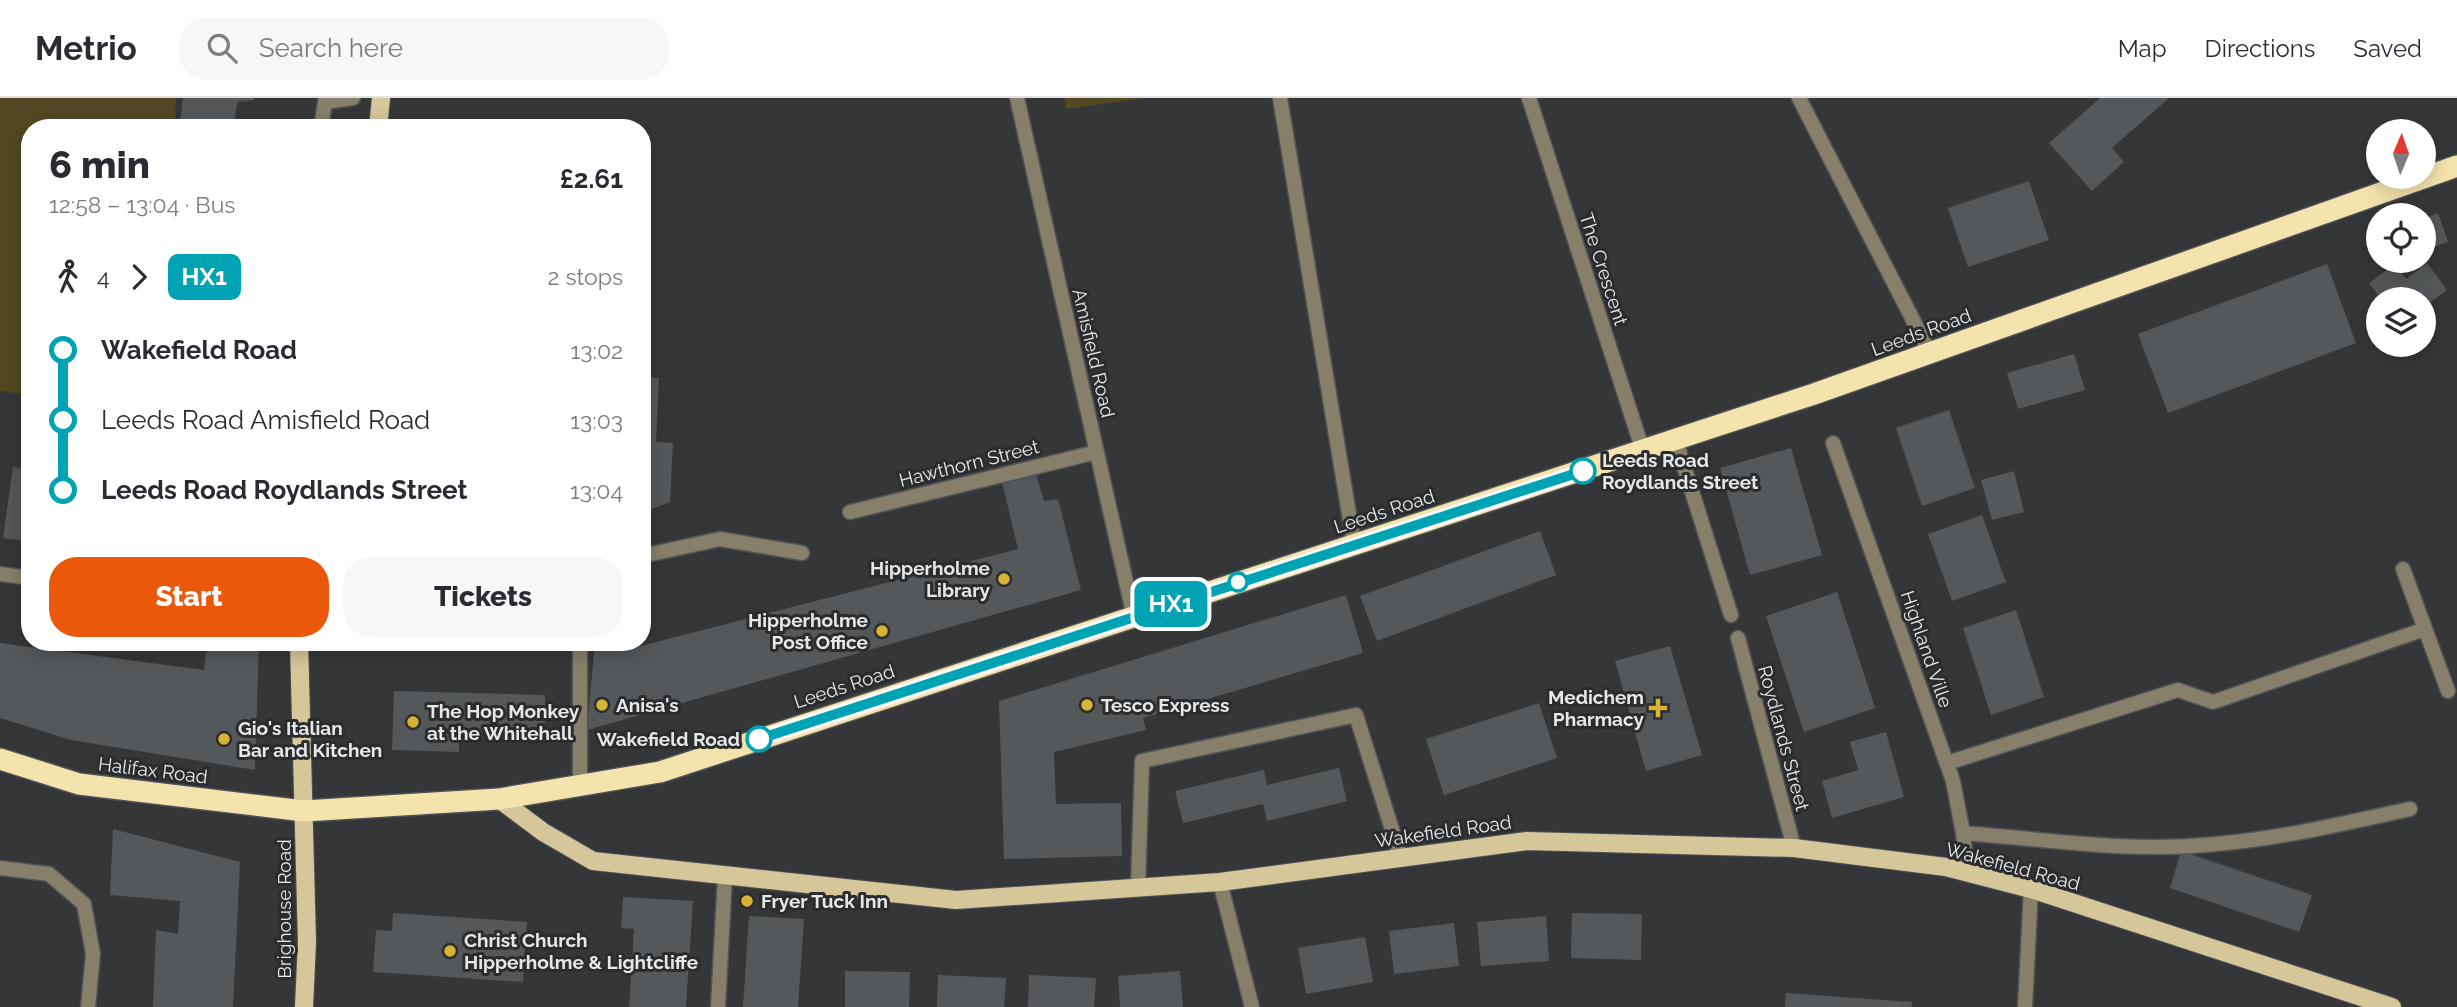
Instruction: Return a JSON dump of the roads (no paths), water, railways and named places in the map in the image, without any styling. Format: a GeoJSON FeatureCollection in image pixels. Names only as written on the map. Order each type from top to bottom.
{"type":"FeatureCollection","features":[{"type":"Feature","properties":{"kind":"highway","name":"Leeds Road"},"geometry":{"type":"LineString","coordinates":[[304,811],[499,799],[660,772],[1676,440],[2457,166]]}},
{"type":"Feature","properties":{"kind":"highway","name":"Halifax Road"},"geometry":{"type":"LineString","coordinates":[[0,759],[79,784],[304,811]]}},
{"type":"Feature","properties":{"kind":"main road"},"geometry":{"type":"LineString","coordinates":[[380,119],[381,98]]}},
{"type":"Feature","properties":{"kind":"main road","name":"Brighouse Road"},"geometry":{"type":"LineString","coordinates":[[299,651],[307,942],[304,1007]]}},
{"type":"Feature","properties":{"kind":"main road","name":"Wakefield Road"},"geometry":{"type":"LineString","coordinates":[[499,799],[543,832],[593,861],[956,900],[1220,882],[1527,841],[1794,848],[1946,867],[2031,889],[2392,1007]]}},
{"type":"Feature","properties":{"kind":"street"},"geometry":{"type":"LineString","coordinates":[[322,119],[325,102],[353,98]]}},
{"type":"Feature","properties":{"kind":"street","name":"Amisfield Road"},"geometry":{"type":"LineString","coordinates":[[1017,98],[1133,617]]}},
{"type":"Feature","properties":{"kind":"street"},"geometry":{"type":"LineString","coordinates":[[1280,98],[1354,544]]}},
{"type":"Feature","properties":{"kind":"street","name":"The Crescent"},"geometry":{"type":"LineString","coordinates":[[1529,98],[1643,451]]}},
{"type":"Feature","properties":{"kind":"street"},"geometry":{"type":"LineString","coordinates":[[1799,98],[1930,353]]}},
{"type":"Feature","properties":{"kind":"street"},"geometry":{"type":"LineString","coordinates":[[1676,440],[1731,615]]}},
{"type":"Feature","properties":{"kind":"street","name":"Highland Ville"},"geometry":{"type":"LineString","coordinates":[[1833,443],[1947,763],[1963,833],[1966,873]]}},
{"type":"Feature","properties":{"kind":"street","name":"Hawthorn Street"},"geometry":{"type":"LineString","coordinates":[[850,512],[1097,452]]}},
{"type":"Feature","properties":{"kind":"street"},"geometry":{"type":"LineString","coordinates":[[651,554],[720,539],[802,553]]}},
{"type":"Feature","properties":{"kind":"street"},"geometry":{"type":"LineString","coordinates":[[2403,569],[2448,691]]}},
{"type":"Feature","properties":{"kind":"street"},"geometry":{"type":"LineString","coordinates":[[0,574],[21,577]]}},
{"type":"Feature","properties":{"kind":"street"},"geometry":{"type":"LineString","coordinates":[[1947,763],[2178,690],[2213,702],[2425,629]]}},
{"type":"Feature","properties":{"kind":"street","name":"Roydlands Street"},"geometry":{"type":"LineString","coordinates":[[1738,638],[1794,848]]}},
{"type":"Feature","properties":{"kind":"street"},"geometry":{"type":"LineString","coordinates":[[580,651],[580,786]]}},
{"type":"Feature","properties":{"kind":"street"},"geometry":{"type":"LineString","coordinates":[[1138,888],[1142,761],[1356,715],[1401,858]]}},
{"type":"Feature","properties":{"kind":"street"},"geometry":{"type":"LineString","coordinates":[[1963,833],[2126,846],[2203,846],[2309,832],[2410,809]]}},
{"type":"Feature","properties":{"kind":"street"},"geometry":{"type":"LineString","coordinates":[[0,868],[49,874],[84,904],[93,954],[89,1007]]}},
{"type":"Feature","properties":{"kind":"street"},"geometry":{"type":"LineString","coordinates":[[718,1007],[725,875]]}},
{"type":"Feature","properties":{"kind":"street"},"geometry":{"type":"LineString","coordinates":[[1220,882],[1252,1007]]}},
{"type":"Feature","properties":{"kind":"street"},"geometry":{"type":"LineString","coordinates":[[2025,1007],[2031,889]]}},
{"type":"Feature","properties":{"kind":"place","name":"Leeds Road Roydlands Street"},"geometry":{"type":"Point","coordinates":[1583,471]}},
{"type":"Feature","properties":{"kind":"place","name":"Hipperholme Library"},"geometry":{"type":"Point","coordinates":[1004,579]}},
{"type":"Feature","properties":{"kind":"place","name":"Hipperholme Post Office"},"geometry":{"type":"Point","coordinates":[882,631]}},
{"type":"Feature","properties":{"kind":"place","name":"Anisa's"},"geometry":{"type":"Point","coordinates":[602,705]}},
{"type":"Feature","properties":{"kind":"place","name":"Tesco Express"},"geometry":{"type":"Point","coordinates":[1087,705]}},
{"type":"Feature","properties":{"kind":"place","name":"Medichem Pharmacy"},"geometry":{"type":"Point","coordinates":[1658,708]}},
{"type":"Feature","properties":{"kind":"place","name":"The Hop Monkey at the Whitehall"},"geometry":{"type":"Point","coordinates":[413,722]}},
{"type":"Feature","properties":{"kind":"place","name":"Gio's Italian Bar and Kitchen"},"geometry":{"type":"Point","coordinates":[224,739]}},
{"type":"Feature","properties":{"kind":"place","name":"Wakefield Road"},"geometry":{"type":"Point","coordinates":[759,739]}},
{"type":"Feature","properties":{"kind":"place","name":"Fryer Tuck Inn"},"geometry":{"type":"Point","coordinates":[747,901]}},
{"type":"Feature","properties":{"kind":"place","name":"Christ Church Hipperholme & Lightcliffe"},"geometry":{"type":"Point","coordinates":[450,951]}}]}
